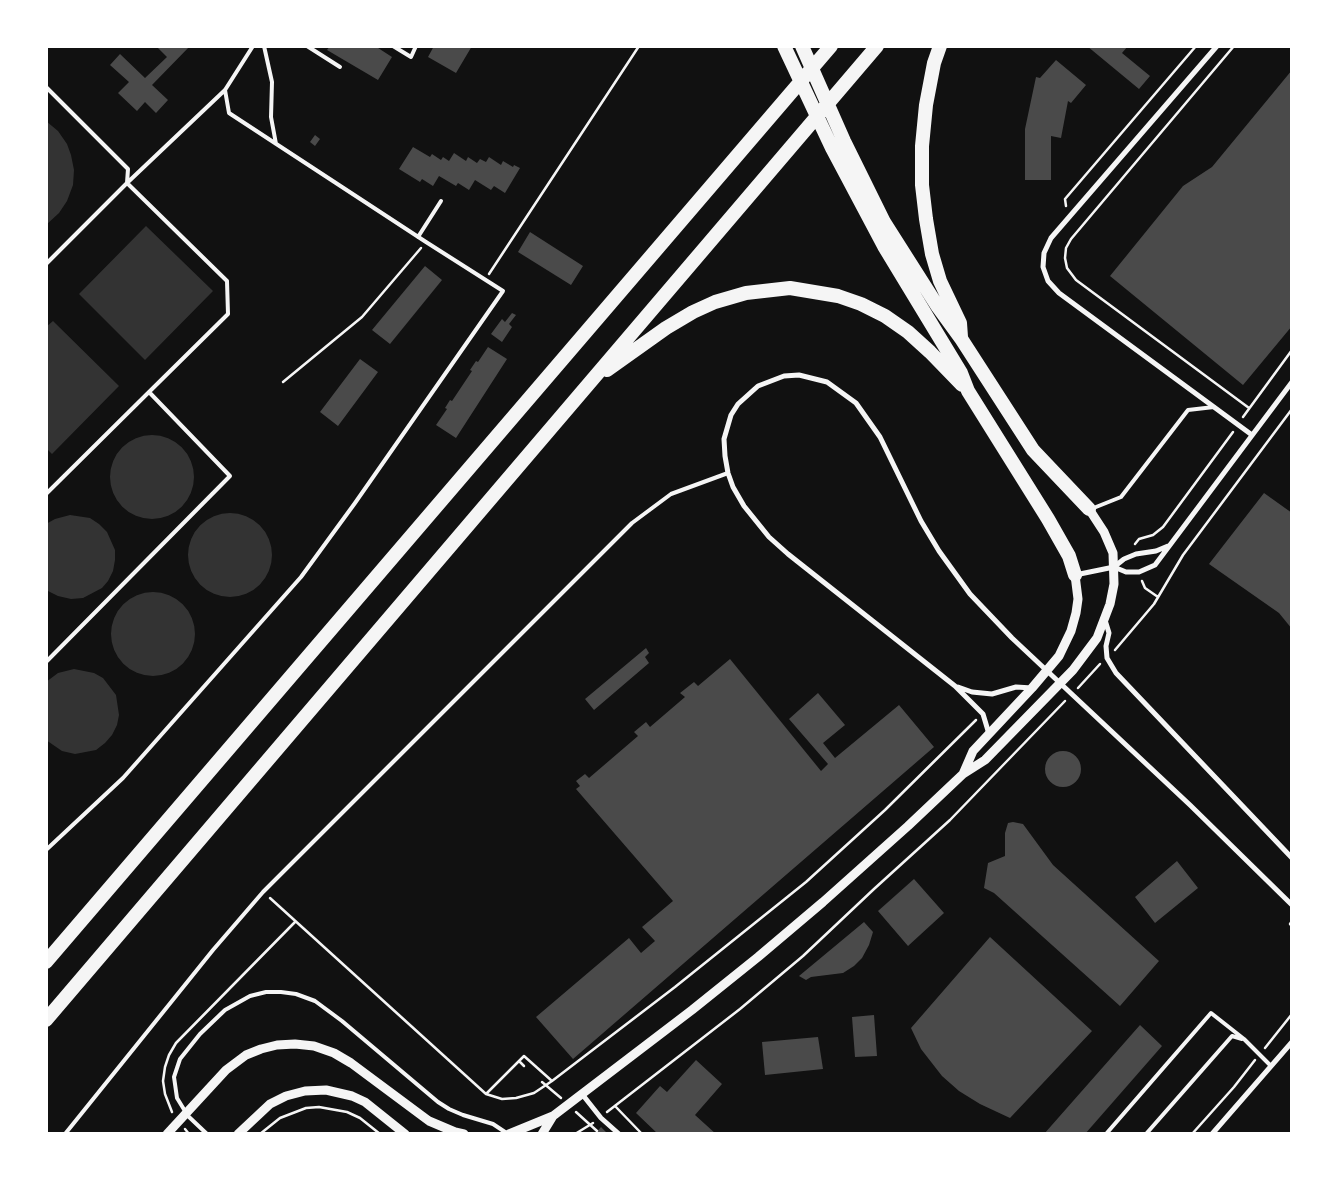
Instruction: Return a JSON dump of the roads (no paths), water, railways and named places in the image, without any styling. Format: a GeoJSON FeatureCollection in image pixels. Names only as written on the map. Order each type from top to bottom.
{"type":"FeatureCollection","features":[{"type":"Feature","properties":{"kind":"highway"},"geometry":{"type":"LineString","coordinates":[[802,46],[838,144],[884,246],[961,373],[968,391],[1048,519],[1069,556],[1075,575]]}},
{"type":"Feature","properties":{"kind":"highway"},"geometry":{"type":"LineString","coordinates":[[46,962],[831,46]]}},
{"type":"Feature","properties":{"kind":"highway"},"geometry":{"type":"LineString","coordinates":[[46,1020],[877,46]]}},
{"type":"Feature","properties":{"kind":"highway"},"geometry":{"type":"LineString","coordinates":[[940,46],[934,63],[926,105],[922,146],[922,185],[932,254],[940,281],[960,323],[962,340]]}},
{"type":"Feature","properties":{"kind":"highway"},"geometry":{"type":"LineString","coordinates":[[786,50],[884,222],[938,307],[962,340],[1033,450],[1090,509]]}},
{"type":"Feature","properties":{"kind":"highway"},"geometry":{"type":"LineString","coordinates":[[591,381],[692,312],[715,302],[746,293],[790,288],[838,296],[861,304],[885,316],[908,332],[968,391]]}},
{"type":"Feature","properties":{"kind":"street"},"geometry":{"type":"LineString","coordinates":[[1217,46],[1051,238],[1044,254],[1043,268],[1048,281],[1059,293],[1252,435]]}},
{"type":"Feature","properties":{"kind":"street"},"geometry":{"type":"LineString","coordinates":[[989,734],[983,714],[978,707],[955,686],[796,560],[770,537],[744,506],[733,487],[728,473],[724,440],[731,415],[748,394],[771,380],[784,376],[799,375],[827,382],[856,403],[868,418],[893,461],[939,551],[970,594],[1012,638],[1101,720],[1292,905]]}},
{"type":"Feature","properties":{"kind":"street"},"geometry":{"type":"LineString","coordinates":[[1114,567],[1126,572],[1139,572],[1155,565],[1292,382]]}},
{"type":"Feature","properties":{"kind":"street"},"geometry":{"type":"LineString","coordinates":[[508,1134],[553,1116],[692,1010],[773,945],[901,832],[962,774],[985,760],[1073,670],[1097,638],[1105,620],[1114,584],[1113,553],[1090,509]]}},
{"type":"Feature","properties":{"kind":"street"},"geometry":{"type":"LineString","coordinates":[[962,774],[973,751],[1032,688],[1058,656],[1071,631],[1076,613],[1078,599],[1075,575],[1114,567],[1124,559],[1136,554],[1156,551],[1169,546]]}},
{"type":"Feature","properties":{"kind":"street"},"geometry":{"type":"LineString","coordinates":[[1105,620],[1109,633],[1106,646],[1107,658],[1116,673],[1292,858]]}},
{"type":"Feature","properties":{"kind":"street"},"geometry":{"type":"LineString","coordinates":[[955,686],[972,692],[992,694],[1016,687],[1032,688]]}},
{"type":"Feature","properties":{"kind":"street"},"geometry":{"type":"LineString","coordinates":[[1212,1134],[1292,1042]]}},
{"type":"Feature","properties":{"kind":"street"},"geometry":{"type":"LineString","coordinates":[[167,1134],[226,1070],[246,1055],[277,1045],[314,1046],[334,1053],[351,1063],[430,1121],[446,1129],[464,1134]]}},
{"type":"Feature","properties":{"kind":"street"},"geometry":{"type":"LineString","coordinates":[[241,1131],[270,1104],[286,1096],[326,1090],[352,1096],[365,1102],[405,1134]]}},
{"type":"Feature","properties":{"kind":"street"},"geometry":{"type":"LineString","coordinates":[[582,1094],[601,1118],[619,1134]]}},
{"type":"Feature","properties":{"kind":"street"},"geometry":{"type":"LineString","coordinates":[[542,1134],[553,1116]]}},
{"type":"Feature","properties":{"kind":"lane"},"geometry":{"type":"LineString","coordinates":[[46,264],[127,183],[225,90],[253,46]]}},
{"type":"Feature","properties":{"kind":"lane"},"geometry":{"type":"LineString","coordinates":[[264,46],[272,82],[271,117],[276,144]]}},
{"type":"Feature","properties":{"kind":"lane"},"geometry":{"type":"LineString","coordinates":[[307,46],[340,67]]}},
{"type":"Feature","properties":{"kind":"lane"},"geometry":{"type":"LineString","coordinates":[[393,46],[411,57],[416,46]]}},
{"type":"Feature","properties":{"kind":"lane"},"geometry":{"type":"LineString","coordinates":[[46,87],[128,169],[127,183],[227,281],[228,314],[46,494]]}},
{"type":"Feature","properties":{"kind":"lane"},"geometry":{"type":"LineString","coordinates":[[46,850],[122,778],[301,577],[503,291],[229,113],[225,90]]}},
{"type":"Feature","properties":{"kind":"lane"},"geometry":{"type":"LineString","coordinates":[[418,237],[441,201]]}},
{"type":"Feature","properties":{"kind":"lane"},"geometry":{"type":"LineString","coordinates":[[46,662],[230,476],[149,392]]}},
{"type":"Feature","properties":{"kind":"lane"},"geometry":{"type":"LineString","coordinates":[[1090,509],[1121,497],[1188,410],[1214,407]]}},
{"type":"Feature","properties":{"kind":"lane"},"geometry":{"type":"LineString","coordinates":[[65,1134],[213,950],[263,892],[632,523],[671,494],[728,473]]}},
{"type":"Feature","properties":{"kind":"lane"},"geometry":{"type":"LineString","coordinates":[[207,1134],[188,1116],[178,1098],[174,1077],[180,1059],[200,1034],[225,1010],[250,996],[266,992],[281,992],[296,994],[315,1001],[342,1021],[444,1106],[463,1115],[493,1124],[508,1134]]}},
{"type":"Feature","properties":{"kind":"lane"},"geometry":{"type":"LineString","coordinates":[[1106,1134],[1211,1013],[1244,1039],[1271,1066]]}},
{"type":"Feature","properties":{"kind":"lane"},"geometry":{"type":"LineString","coordinates":[[1146,1134],[1232,1036],[1244,1039]]}}]}
